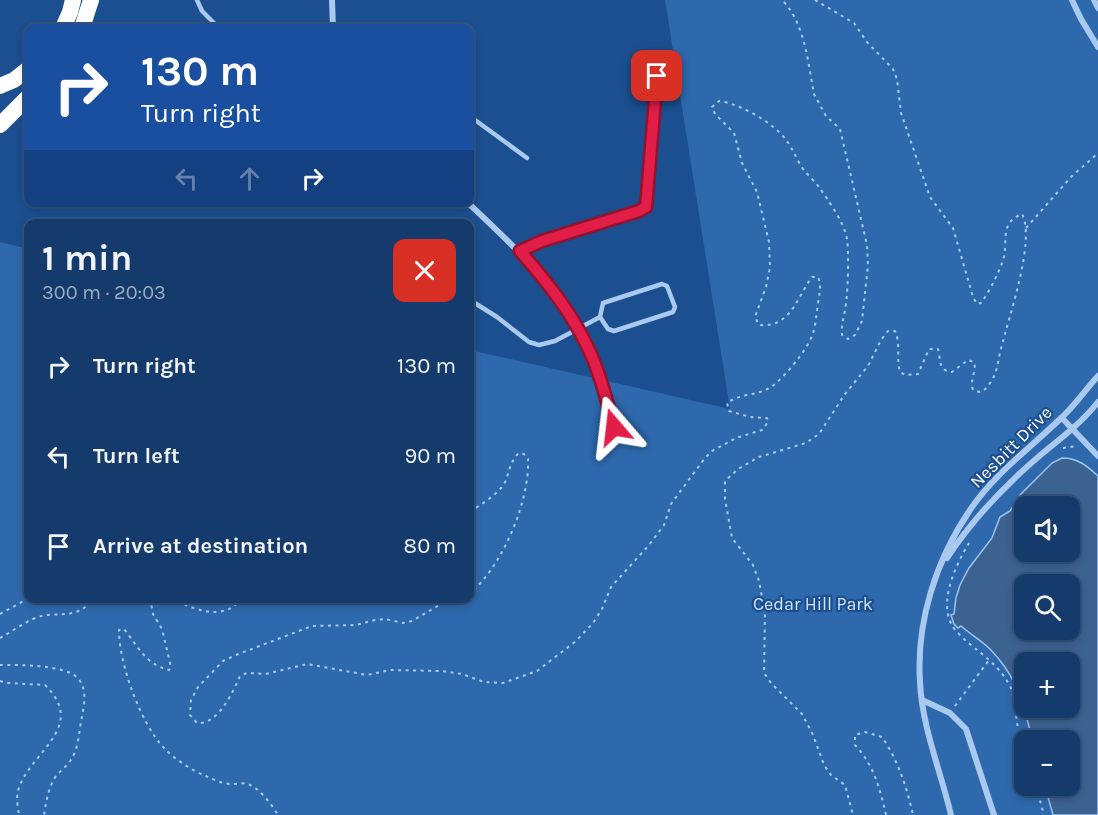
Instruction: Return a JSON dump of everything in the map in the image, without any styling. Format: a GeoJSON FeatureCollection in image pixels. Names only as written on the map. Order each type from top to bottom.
{"type":"FeatureCollection","features":[{"type":"Feature","properties":{"kind":"highway"},"geometry":{"type":"LineString","coordinates":[[65,24],[73,0]]}},
{"type":"Feature","properties":{"kind":"highway"},"geometry":{"type":"LineString","coordinates":[[83,24],[91,0]]}},
{"type":"Feature","properties":{"kind":"highway"},"geometry":{"type":"LineString","coordinates":[[0,86],[14,80],[24,72]]}},
{"type":"Feature","properties":{"kind":"highway"},"geometry":{"type":"LineString","coordinates":[[0,125],[24,101]]}},
{"type":"Feature","properties":{"kind":"street"},"geometry":{"type":"LineString","coordinates":[[332,0],[333,24]]}},
{"type":"Feature","properties":{"kind":"street"},"geometry":{"type":"LineString","coordinates":[[1072,0],[1098,47]]}},
{"type":"Feature","properties":{"kind":"street"},"geometry":{"type":"LineString","coordinates":[[1094,0],[1098,8]]}},
{"type":"Feature","properties":{"kind":"street"},"geometry":{"type":"LineString","coordinates":[[472,207],[520,251],[563,303],[594,360],[614,427]]}},
{"type":"Feature","properties":{"kind":"street","name":"Nesbitt Drive"},"geometry":{"type":"LineString","coordinates":[[951,815],[922,700],[920,683],[921,640],[925,613],[937,576],[949,545],[970,510],[1008,467],[1062,418],[1098,375]]}},
{"type":"Feature","properties":{"kind":"street","name":"Nesbitt Drive"},"geometry":{"type":"LineString","coordinates":[[937,576],[964,532],[981,511],[1044,452],[1073,430],[1098,402]]}},
{"type":"Feature","properties":{"kind":"street"},"geometry":{"type":"LineString","coordinates":[[1062,418],[1098,456]]}},
{"type":"Feature","properties":{"kind":"street"},"geometry":{"type":"LineString","coordinates":[[922,700],[950,713],[966,729],[994,815]]}},
{"type":"Feature","properties":{"kind":"lane"},"geometry":{"type":"LineString","coordinates":[[197,0],[202,11],[215,24]]}},
{"type":"Feature","properties":{"kind":"lane"},"geometry":{"type":"LineString","coordinates":[[520,251],[542,241],[646,207],[657,76]]}},
{"type":"Feature","properties":{"kind":"lane"},"geometry":{"type":"LineString","coordinates":[[474,120],[527,158]]}},
{"type":"Feature","properties":{"kind":"lane"},"geometry":{"type":"LineString","coordinates":[[474,302],[497,316],[529,342],[538,345],[555,341],[600,317],[603,303],[662,284],[667,286],[675,307],[673,312],[614,331],[608,329],[600,317]]}},
{"type":"Feature","properties":{"kind":"path"},"geometry":{"type":"LineString","coordinates":[[444,603],[412,621],[403,623],[375,620],[356,625],[312,626],[236,655],[223,661],[198,687],[191,700],[190,715],[197,723],[202,724],[208,721],[230,699],[240,676],[247,673],[266,674],[307,664],[367,675],[390,670],[442,671],[462,674],[484,682],[503,683],[537,671],[576,641],[593,623],[611,587],[664,525],[672,504],[705,458],[712,451],[736,438],[766,427],[767,418],[750,417],[729,411],[728,403],[735,397],[772,387],[798,357],[811,339],[814,330],[821,284],[818,277],[812,277],[795,308],[785,318],[767,326],[759,325],[755,317],[766,287],[770,267],[769,242],[757,192],[742,163],[734,133],[715,114],[712,106],[719,101],[728,102],[748,111],[778,130],[791,144],[802,168],[819,186],[843,227],[847,239],[846,306],[841,324],[842,335],[848,339],[855,335],[863,313],[868,265],[867,245],[840,129],[826,116],[816,99],[797,22],[791,9],[782,0]]}},
{"type":"Feature","properties":{"kind":"path"},"geometry":{"type":"LineString","coordinates":[[815,0],[854,23],[867,42],[893,69],[897,79],[901,113],[930,197],[953,228],[977,304],[987,296],[1001,266],[1005,255],[1003,242],[1008,225],[1015,217],[1022,214],[1026,221],[1022,268],[998,365],[985,390],[980,392],[973,390],[971,384],[976,369],[974,362],[968,360],[952,372],[945,372],[941,366],[938,349],[934,348],[929,350],[918,374],[904,375],[900,372],[897,362],[898,336],[895,331],[888,332],[881,339],[868,366],[845,394],[819,434],[806,443],[759,458],[738,469],[725,481],[725,499],[732,538],[753,565],[759,581],[765,613],[764,674],[802,714],[824,765],[831,775],[845,785],[853,815]]}},
{"type":"Feature","properties":{"kind":"path"},"geometry":{"type":"LineString","coordinates":[[1026,228],[1071,177],[1098,153]]}},
{"type":"Feature","properties":{"kind":"path"},"geometry":{"type":"LineString","coordinates":[[1061,448],[1088,446]]}},
{"type":"Feature","properties":{"kind":"path"},"geometry":{"type":"LineString","coordinates":[[474,509],[495,494],[504,483],[512,459],[519,453],[524,454],[528,459],[528,465],[524,491],[513,528],[491,572],[474,589]]}},
{"type":"Feature","properties":{"kind":"path"},"geometry":{"type":"LineString","coordinates":[[972,538],[960,560],[950,587],[949,618],[958,634],[989,659],[1010,686],[1019,730]]}},
{"type":"Feature","properties":{"kind":"path"},"geometry":{"type":"LineString","coordinates":[[0,614],[24,601]]}},
{"type":"Feature","properties":{"kind":"path"},"geometry":{"type":"LineString","coordinates":[[0,638],[33,619],[45,615],[76,613],[89,603]]}},
{"type":"Feature","properties":{"kind":"path"},"geometry":{"type":"LineString","coordinates":[[151,603],[153,614],[162,629],[171,667],[169,670],[155,664],[137,649],[124,629],[120,630],[119,641],[130,682],[141,710],[156,737],[165,750],[203,776],[223,782],[250,784],[265,797],[278,815]]}},
{"type":"Feature","properties":{"kind":"path"},"geometry":{"type":"LineString","coordinates":[[184,603],[210,613],[224,611],[238,603]]}},
{"type":"Feature","properties":{"kind":"path"},"geometry":{"type":"LineString","coordinates":[[950,713],[989,659]]}},
{"type":"Feature","properties":{"kind":"path"},"geometry":{"type":"LineString","coordinates":[[0,665],[25,665],[73,674],[80,679],[85,692],[74,756],[55,779],[48,795],[44,815]]}},
{"type":"Feature","properties":{"kind":"path"},"geometry":{"type":"LineString","coordinates":[[0,681],[45,685],[52,693],[60,713],[58,731],[52,742],[36,759],[22,780],[17,793],[19,815]]}},
{"type":"Feature","properties":{"kind":"path"},"geometry":{"type":"LineString","coordinates":[[886,815],[874,772],[867,757],[855,745],[855,735],[865,732],[882,736],[899,769],[913,815]]}},
{"type":"Feature","properties":{"kind":"path"},"geometry":{"type":"LineString","coordinates":[[1039,796],[1044,815]]}},
{"type":"Feature","properties":{"kind":"green space","name":"Cedar Hill Park"},"geometry":{"type":"Polygon","coordinates":[[[665,0],[1098,0],[1098,815],[0,815],[0,242],[24,248],[24,603],[474,603],[474,351],[730,409],[665,0]]]}},
{"type":"Feature","properties":{"kind":"shaded area"},"geometry":{"type":"Polygon","coordinates":[[[1062,458],[1078,461],[1098,476],[1098,815],[1053,815],[1048,796],[1080,796],[1080,730],[1030,730],[1026,718],[1080,718],[1080,652],[1014,652],[1014,683],[1000,660],[987,646],[961,626],[958,628],[951,615],[954,614],[960,585],[969,568],[992,538],[1000,517],[1010,511],[1014,505],[1014,562],[1080,562],[1080,496],[1020,496],[1052,463],[1062,458]]]}},
{"type":"Feature","properties":{"kind":"route"},"geometry":{"type":"LineString","coordinates":[[614,427],[594,360],[578,329],[563,303],[520,251],[542,241],[646,207],[657,76]]}}]}
